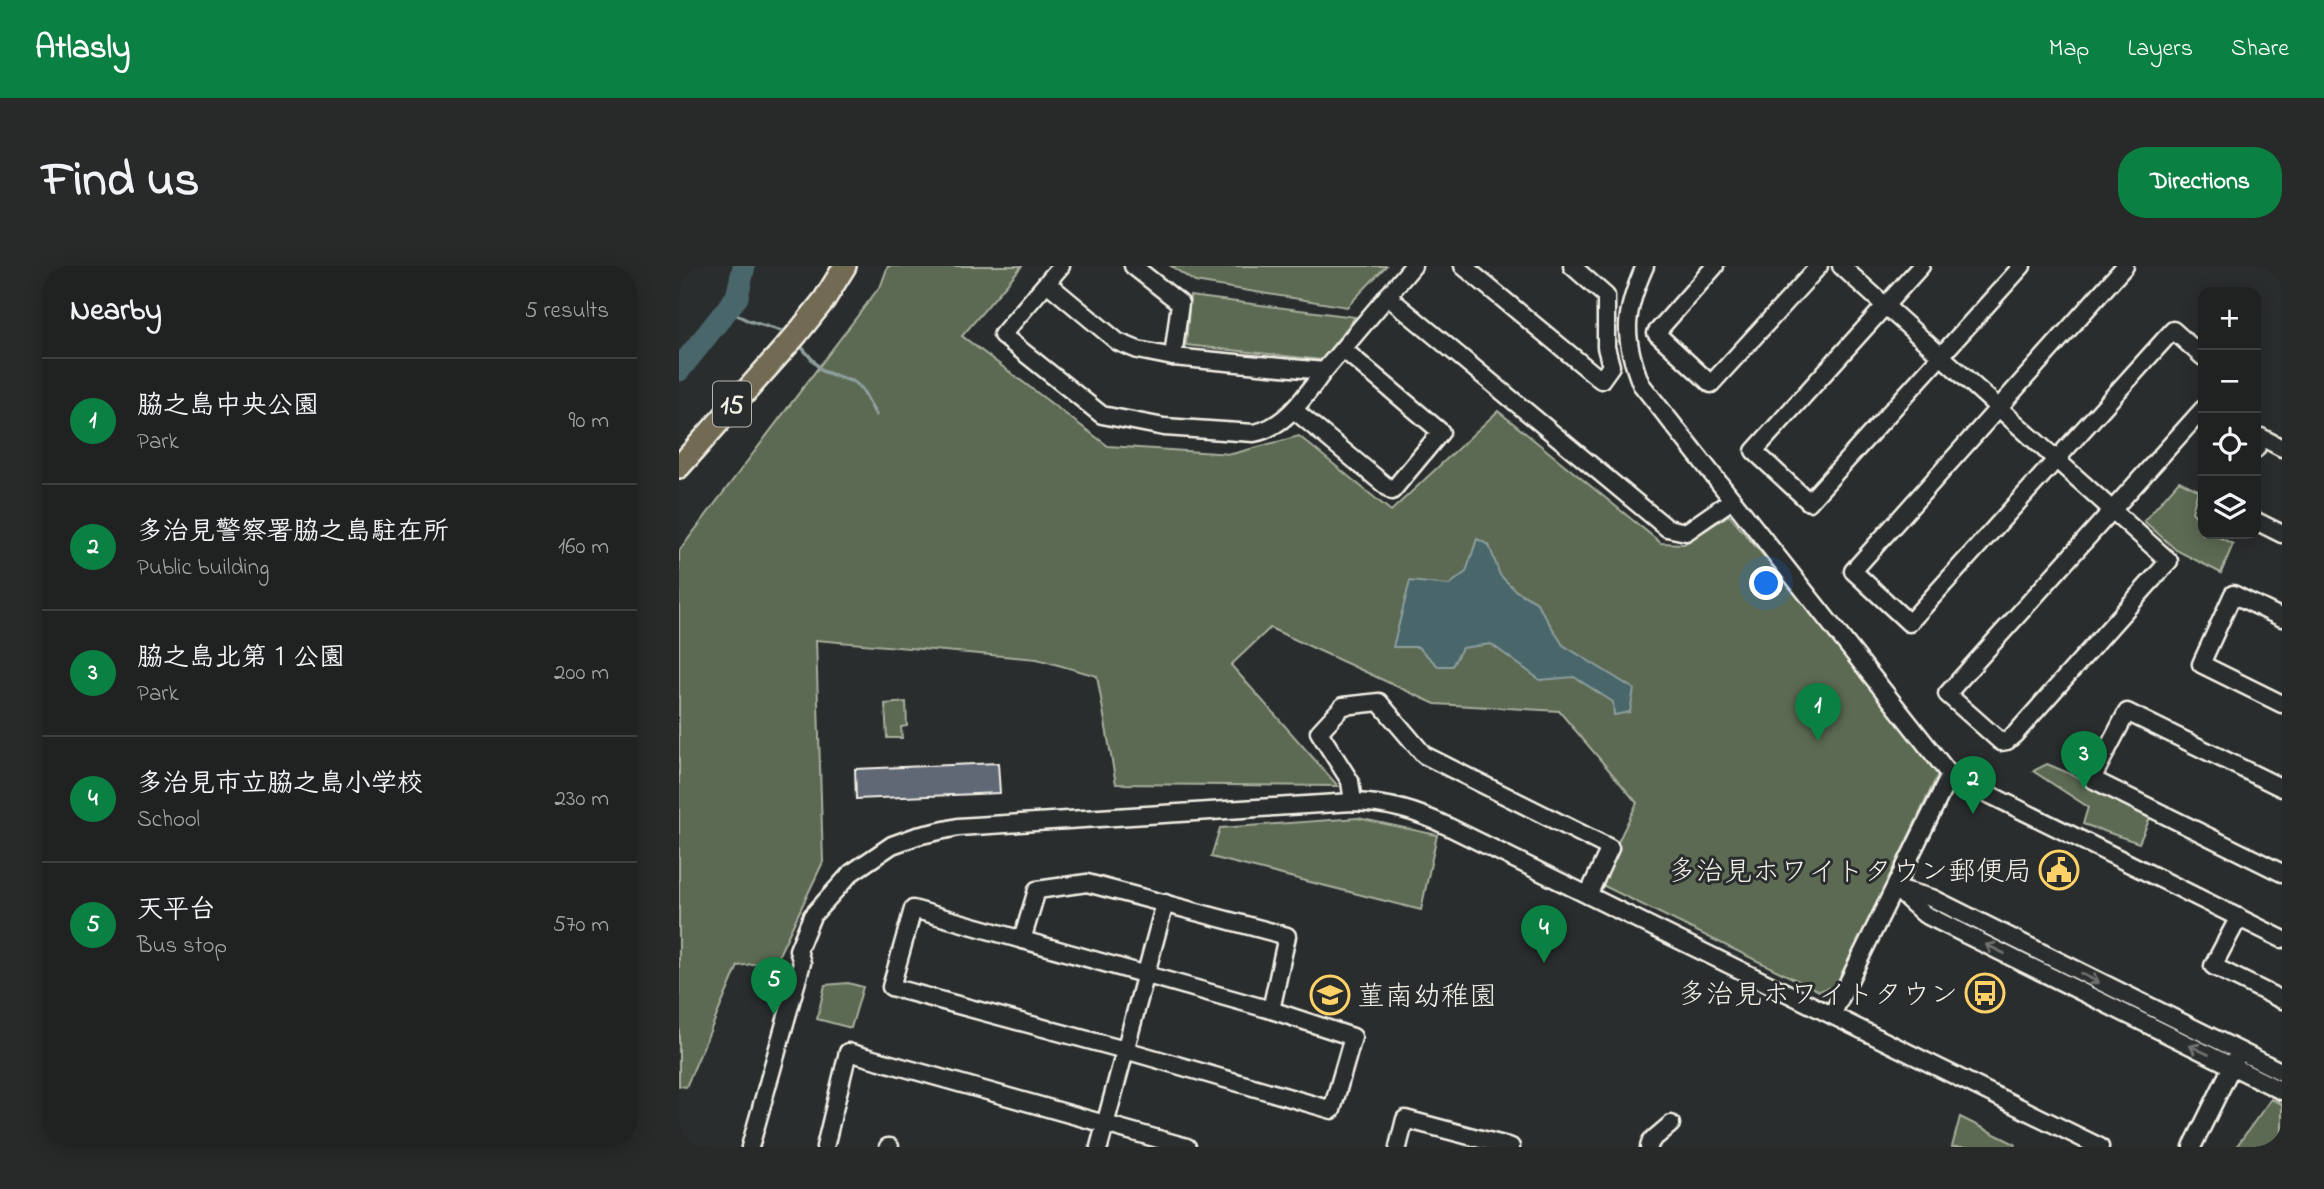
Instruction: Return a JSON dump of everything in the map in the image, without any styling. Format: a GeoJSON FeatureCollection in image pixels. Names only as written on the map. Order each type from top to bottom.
{"type":"FeatureCollection","features":[{"type":"Feature","properties":{"kind":"main road","name":"15"},"geometry":{"type":"LineString","coordinates":[[679,467],[792,339],[824,300],[845,266]]}},
{"type":"Feature","properties":{"kind":"street"},"geometry":{"type":"LineString","coordinates":[[1061,266],[1002,335],[1102,415],[1164,427],[1254,433],[1266,431],[1294,410],[1413,266]]}},
{"type":"Feature","properties":{"kind":"street"},"geometry":{"type":"LineString","coordinates":[[1133,266],[1180,303],[1173,357]]}},
{"type":"Feature","properties":{"kind":"street"},"geometry":{"type":"LineString","coordinates":[[1463,266],[1601,380],[1611,366],[1606,347],[1606,296],[1572,266]]}},
{"type":"Feature","properties":{"kind":"street"},"geometry":{"type":"LineString","coordinates":[[1645,266],[1631,298],[1626,326],[1630,354],[1641,384],[1949,775],[2282,939]]}},
{"type":"Feature","properties":{"kind":"street"},"geometry":{"type":"LineString","coordinates":[[1715,266],[1656,333],[1711,384],[1819,266]]}},
{"type":"Feature","properties":{"kind":"street"},"geometry":{"type":"LineString","coordinates":[[1841,266],[2112,511],[2169,561],[2015,734],[2007,741],[2001,742],[1947,694],[2112,511],[2199,413]]}},
{"type":"Feature","properties":{"kind":"street"},"geometry":{"type":"LineString","coordinates":[[1921,266],[1754,452],[1809,502],[2022,266]]}},
{"type":"Feature","properties":{"kind":"street"},"geometry":{"type":"LineString","coordinates":[[2125,266],[1853,571],[1909,623],[2173,330],[2198,352]]}},
{"type":"Feature","properties":{"kind":"street"},"geometry":{"type":"LineString","coordinates":[[1047,284],[1118,342],[1138,351],[1173,357],[1324,371]]}},
{"type":"Feature","properties":{"kind":"street"},"geometry":{"type":"LineString","coordinates":[[1387,296],[1667,528],[1686,532],[1732,500]]}},
{"type":"Feature","properties":{"kind":"street"},"geometry":{"type":"LineString","coordinates":[[1294,410],[1392,491],[1408,473],[1441,432],[1344,349]]}},
{"type":"Feature","properties":{"kind":"street"},"geometry":{"type":"LineString","coordinates":[[2261,440],[2282,447]]}},
{"type":"Feature","properties":{"kind":"street"},"geometry":{"type":"LineString","coordinates":[[2261,524],[2282,534]]}},
{"type":"Feature","properties":{"kind":"street"},"geometry":{"type":"LineString","coordinates":[[2282,618],[2233,594],[2201,664],[2282,704]]}},
{"type":"Feature","properties":{"kind":"street"},"geometry":{"type":"LineString","coordinates":[[1353,802],[1350,781],[1319,732],[1343,706],[1379,702],[1424,755],[1611,848],[1588,895]]}},
{"type":"Feature","properties":{"kind":"street"},"geometry":{"type":"LineString","coordinates":[[2282,788],[2127,712],[2092,779],[2282,873]]}},
{"type":"Feature","properties":{"kind":"street"},"geometry":{"type":"LineString","coordinates":[[1832,1015],[1949,775]]}},
{"type":"Feature","properties":{"kind":"street"},"geometry":{"type":"LineString","coordinates":[[750,1147],[803,963],[798,950],[812,916],[851,873],[892,845],[958,827],[1353,802],[1379,803],[1416,811],[2100,1147]]}},
{"type":"Feature","properties":{"kind":"street"},"geometry":{"type":"LineString","coordinates":[[1022,940],[1037,890],[1087,883],[1287,936],[1271,1010]]}},
{"type":"Feature","properties":{"kind":"street"},"geometry":{"type":"LineString","coordinates":[[1895,888],[1932,898],[2282,1072]]}},
{"type":"Feature","properties":{"kind":"street"},"geometry":{"type":"LineString","coordinates":[[1895,888],[1924,914],[2282,1091]]}},
{"type":"Feature","properties":{"kind":"street"},"geometry":{"type":"LineString","coordinates":[[1099,1147],[1165,903]]}},
{"type":"Feature","properties":{"kind":"street"},"geometry":{"type":"LineString","coordinates":[[913,909],[1145,976],[1271,1010],[1353,1037],[1332,1110],[1125,1050],[891,987],[913,909]]}},
{"type":"Feature","properties":{"kind":"street"},"geometry":{"type":"LineString","coordinates":[[2239,917],[2213,966],[2282,1000]]}},
{"type":"Feature","properties":{"kind":"street"},"geometry":{"type":"LineString","coordinates":[[2192,1147],[2239,1051]]}},
{"type":"Feature","properties":{"kind":"street"},"geometry":{"type":"LineString","coordinates":[[825,1147],[848,1052],[1187,1147]]}},
{"type":"Feature","properties":{"kind":"street"},"geometry":{"type":"LineString","coordinates":[[1398,1147],[1405,1119],[1511,1147]]}},
{"type":"Feature","properties":{"kind":"street"},"geometry":{"type":"LineString","coordinates":[[1649,1147],[1651,1141],[1671,1124]]}},
{"type":"Feature","properties":{"kind":"green space"},"geometry":{"type":"Polygon","coordinates":[[[888,266],[1022,266],[962,336],[1108,446],[1232,454],[1299,436],[1391,511],[1498,411],[1661,543],[1684,544],[1729,515],[1937,760],[1939,772],[1839,985],[1819,991],[1598,883],[1637,803],[1559,711],[1435,704],[1270,628],[1231,665],[1338,786],[1116,784],[1097,676],[1037,659],[816,640],[823,862],[776,961],[738,966],[686,1087],[679,1086],[679,551],[881,285],[888,266]]]}},
{"type":"Feature","properties":{"kind":"green space"},"geometry":{"type":"Polygon","coordinates":[[[1171,266],[1386,266],[1347,307],[1195,282],[1171,266]]]}},
{"type":"Feature","properties":{"kind":"green space"},"geometry":{"type":"Polygon","coordinates":[[[1190,296],[1355,317],[1322,360],[1186,345],[1190,296]]]}},
{"type":"Feature","properties":{"kind":"green space"},"geometry":{"type":"Polygon","coordinates":[[[2179,481],[2198,490],[2192,512],[2198,519],[2198,539],[2223,539],[2233,544],[2221,573],[2176,550],[2144,521],[2179,481]]]}},
{"type":"Feature","properties":{"kind":"green space"},"geometry":{"type":"Polygon","coordinates":[[[906,702],[907,726],[901,727],[902,738],[887,738],[885,704],[906,702]]]}},
{"type":"Feature","properties":{"kind":"green space"},"geometry":{"type":"Polygon","coordinates":[[[2047,764],[2154,809],[2139,843],[2083,824],[2088,807],[2033,771],[2047,764]]]}},
{"type":"Feature","properties":{"kind":"green space"},"geometry":{"type":"Polygon","coordinates":[[[1358,818],[1437,835],[1421,910],[1211,857],[1220,828],[1358,818]]]}},
{"type":"Feature","properties":{"kind":"green space"},"geometry":{"type":"Polygon","coordinates":[[[848,983],[863,987],[851,1028],[817,1019],[825,985],[848,983]]]}},
{"type":"Feature","properties":{"kind":"green space"},"geometry":{"type":"Polygon","coordinates":[[[2271,1099],[2282,1104],[2282,1147],[2236,1147],[2271,1099]]]}},
{"type":"Feature","properties":{"kind":"green space"},"geometry":{"type":"Polygon","coordinates":[[[1960,1117],[2015,1144],[2014,1147],[1952,1147],[1960,1117]]]}},
{"type":"Feature","properties":{"kind":"water"},"geometry":{"type":"Polygon","coordinates":[[[1477,539],[1489,545],[1500,575],[1516,591],[1536,602],[1563,645],[1634,689],[1630,712],[1614,715],[1613,702],[1574,677],[1540,680],[1491,644],[1462,648],[1452,666],[1438,666],[1418,647],[1393,647],[1410,581],[1449,585],[1466,572],[1477,539]]]}},
{"type":"Feature","properties":{"kind":"building"},"geometry":{"type":"Polygon","coordinates":[[[998,763],[1000,793],[856,799],[855,769],[998,763]]]}},
{"type":"Feature","properties":{"kind":"waterway"},"geometry":{"type":"LineString","coordinates":[[679,370],[737,297],[744,266]]}},
{"type":"Feature","properties":{"kind":"waterway"},"geometry":{"type":"LineString","coordinates":[[727,310],[749,321],[788,333]]}},
{"type":"Feature","properties":{"kind":"waterway"},"geometry":{"type":"LineString","coordinates":[[799,344],[822,371],[854,382],[862,389],[876,415]]}},
{"type":"Feature","properties":{"kind":"place","name":"脇之島中央公園"},"geometry":{"type":"Point","coordinates":[1818,741]}},
{"type":"Feature","properties":{"kind":"place","name":"脇之島北第１公園"},"geometry":{"type":"Point","coordinates":[2084,789]}},
{"type":"Feature","properties":{"kind":"place","name":"多治見警察署脇之島駐在所"},"geometry":{"type":"Point","coordinates":[1973,814]}},
{"type":"Feature","properties":{"kind":"place","name":"多治見ホワイトタウン郵便局"},"geometry":{"type":"Point","coordinates":[2059,870]}},
{"type":"Feature","properties":{"kind":"place","name":"多治見市立脇之島小学校"},"geometry":{"type":"Point","coordinates":[1544,963]}},
{"type":"Feature","properties":{"kind":"place","name":"多治見ホワイトタウン"},"geometry":{"type":"Point","coordinates":[1985,993]}},
{"type":"Feature","properties":{"kind":"place","name":"菫南幼稚園"},"geometry":{"type":"Point","coordinates":[1330,995]}},
{"type":"Feature","properties":{"kind":"place","name":"天平台"},"geometry":{"type":"Point","coordinates":[774,1015]}}]}
